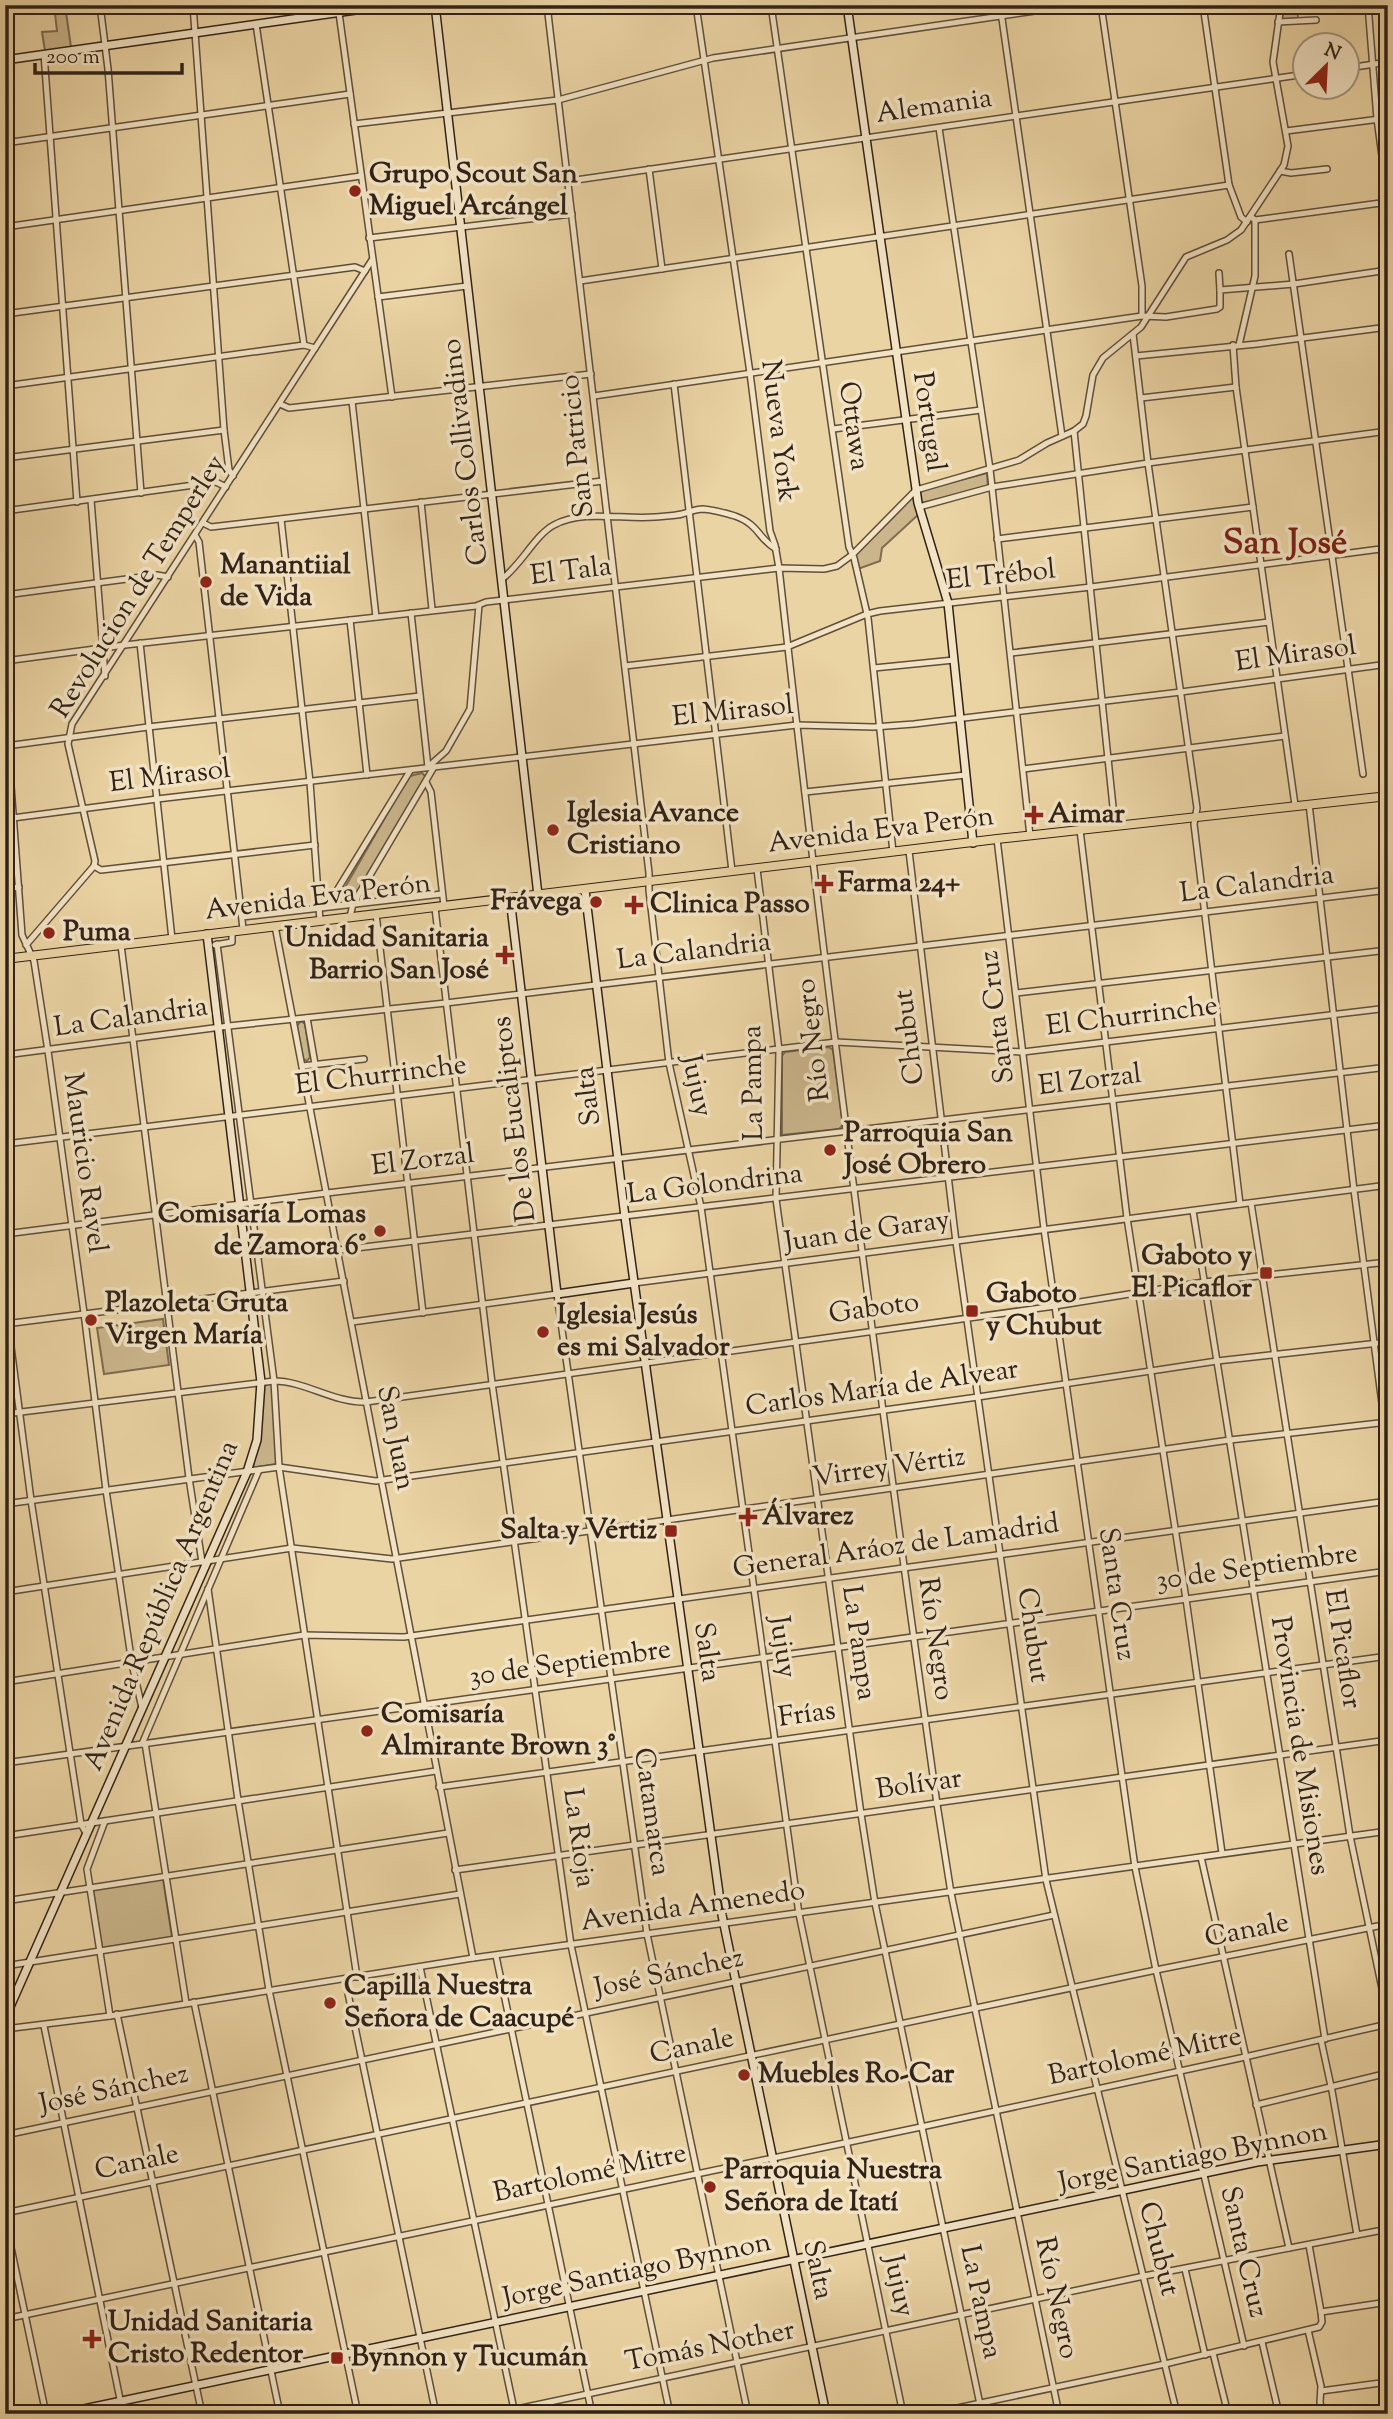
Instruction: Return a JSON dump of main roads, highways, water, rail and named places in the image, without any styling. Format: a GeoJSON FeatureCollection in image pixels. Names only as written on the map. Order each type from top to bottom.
{"type":"FeatureCollection","features":[{"type":"Feature","properties":{"kind":"main road","name":"Avenida Eva Perón"},"geometry":{"type":"LineString","coordinates":[[5,959],[997,839],[1388,796]]}},
{"type":"Feature","properties":{"kind":"place","name":"Grupo Scout San Miguel Arcángel"},"geometry":{"type":"Point","coordinates":[355,191]}},
{"type":"Feature","properties":{"kind":"place","name":"Manantiial de Vida"},"geometry":{"type":"Point","coordinates":[206,582]}},
{"type":"Feature","properties":{"kind":"place","name":"Aimar"},"geometry":{"type":"Point","coordinates":[1034,815]}},
{"type":"Feature","properties":{"kind":"place","name":"Iglesia Avance Cristiano"},"geometry":{"type":"Point","coordinates":[553,830]}},
{"type":"Feature","properties":{"kind":"place","name":"Farma 24+"},"geometry":{"type":"Point","coordinates":[824,884]}},
{"type":"Feature","properties":{"kind":"place","name":"Frávega"},"geometry":{"type":"Point","coordinates":[596,902]}},
{"type":"Feature","properties":{"kind":"place","name":"Clinica Passo"},"geometry":{"type":"Point","coordinates":[634,905]}},
{"type":"Feature","properties":{"kind":"place","name":"Puma"},"geometry":{"type":"Point","coordinates":[49,933]}},
{"type":"Feature","properties":{"kind":"place","name":"Unidad Sanitaria Barrio San José"},"geometry":{"type":"Point","coordinates":[505,955]}},
{"type":"Feature","properties":{"kind":"place","name":"Parroquia San José Obrero"},"geometry":{"type":"Point","coordinates":[830,1150]}},
{"type":"Feature","properties":{"kind":"place","name":"Comisaría Lomas de Zamora 6°"},"geometry":{"type":"Point","coordinates":[380,1231]}},
{"type":"Feature","properties":{"kind":"place","name":"Gaboto y El Picaflor"},"geometry":{"type":"Point","coordinates":[1266,1273]}},
{"type":"Feature","properties":{"kind":"place","name":"Gaboto y Chubut"},"geometry":{"type":"Point","coordinates":[972,1311]}},
{"type":"Feature","properties":{"kind":"place","name":"Plazoleta Gruta Virgen María"},"geometry":{"type":"Point","coordinates":[91,1320]}},
{"type":"Feature","properties":{"kind":"place","name":"Iglesia Jesús es mi Salvador"},"geometry":{"type":"Point","coordinates":[543,1332]}},
{"type":"Feature","properties":{"kind":"place","name":"Álvarez"},"geometry":{"type":"Point","coordinates":[748,1517]}},
{"type":"Feature","properties":{"kind":"place","name":"Salta y Vértiz"},"geometry":{"type":"Point","coordinates":[671,1531]}},
{"type":"Feature","properties":{"kind":"place","name":"Comisaría Almirante Brown 3°"},"geometry":{"type":"Point","coordinates":[367,1731]}},
{"type":"Feature","properties":{"kind":"place","name":"Capilla Nuestra Señora de Caacupé"},"geometry":{"type":"Point","coordinates":[330,2003]}},
{"type":"Feature","properties":{"kind":"place","name":"Muebles Ro-Car"},"geometry":{"type":"Point","coordinates":[744,2075]}},
{"type":"Feature","properties":{"kind":"place","name":"Parroquia Nuestra Señora de Itatí"},"geometry":{"type":"Point","coordinates":[710,2187]}},
{"type":"Feature","properties":{"kind":"place","name":"Unidad Sanitaria Cristo Redentor"},"geometry":{"type":"Point","coordinates":[92,2339]}},
{"type":"Feature","properties":{"kind":"place","name":"Bynnon y Tucumán"},"geometry":{"type":"Point","coordinates":[337,2358]}},
{"type":"Feature","properties":{"kind":"district","name":"San José"},"geometry":{"type":"Point","coordinates":[1285,544]}}]}
